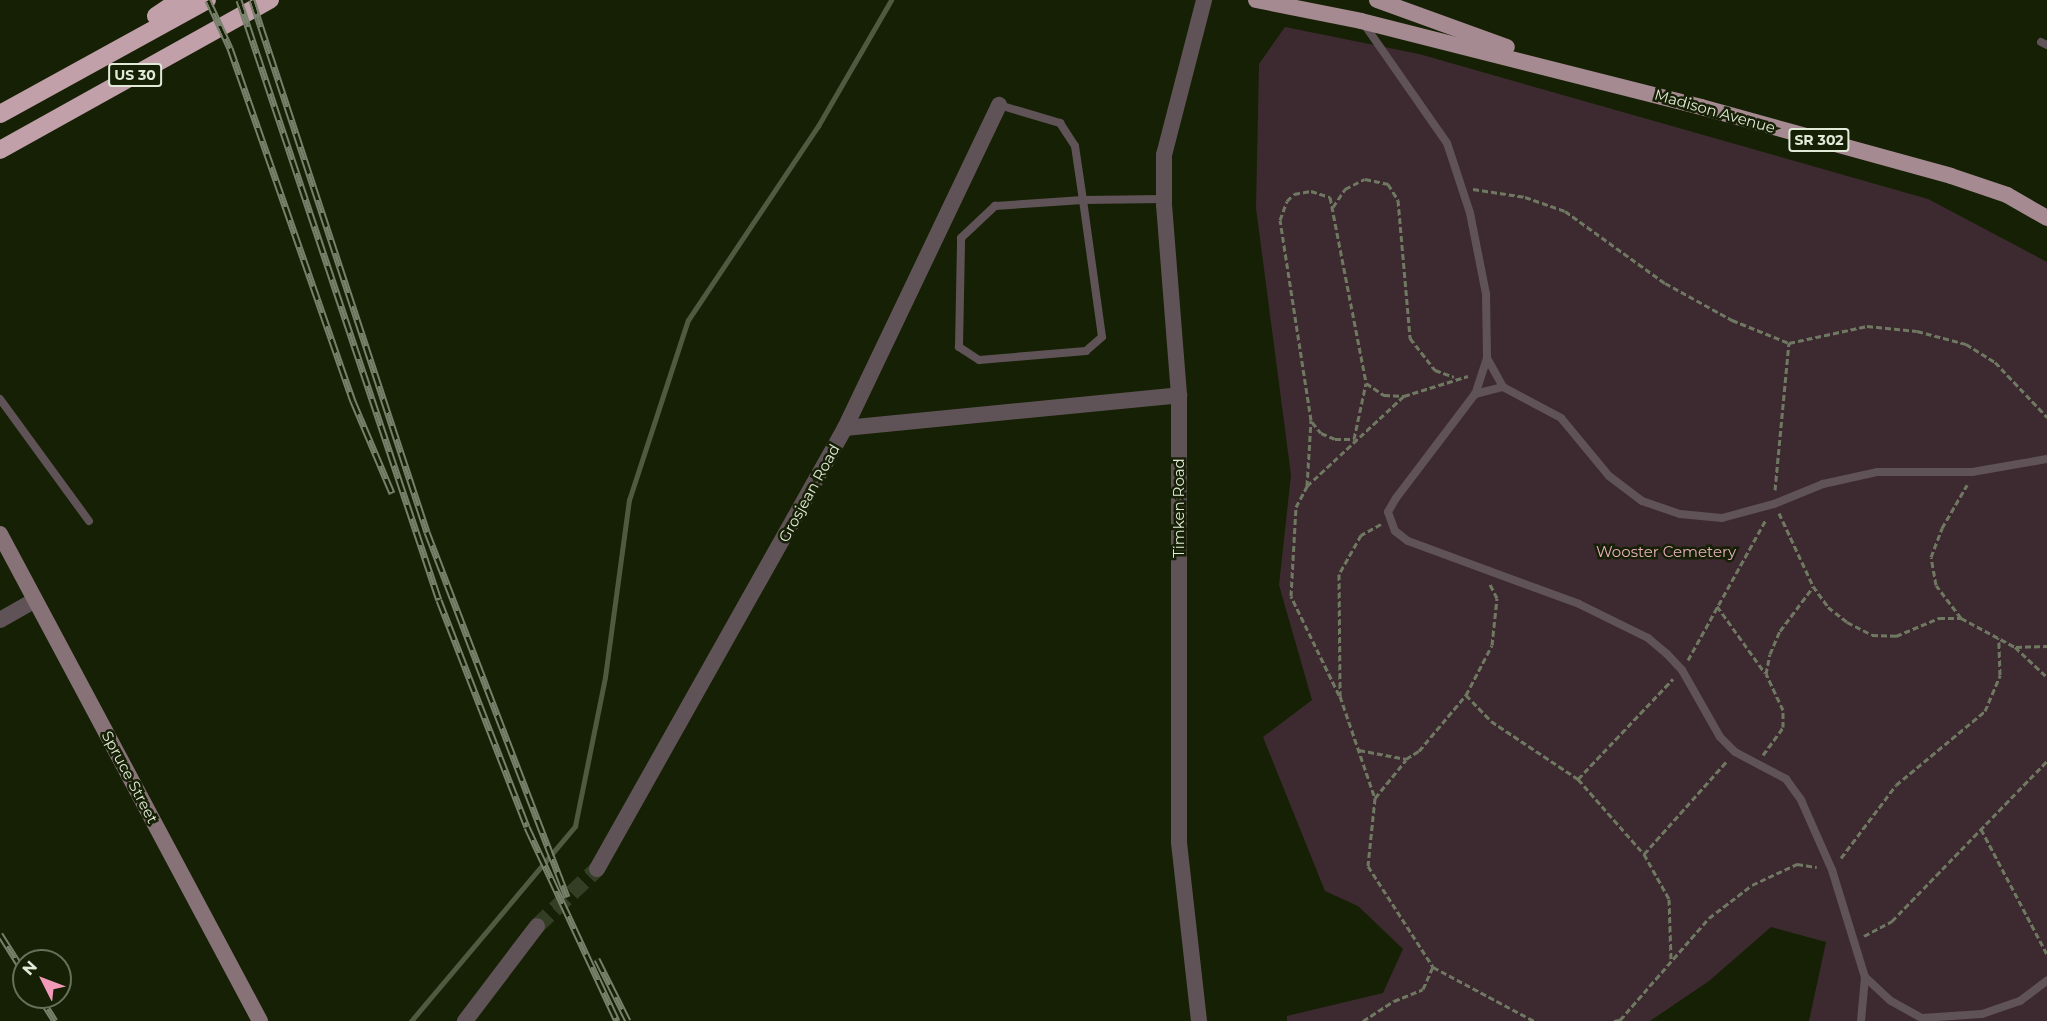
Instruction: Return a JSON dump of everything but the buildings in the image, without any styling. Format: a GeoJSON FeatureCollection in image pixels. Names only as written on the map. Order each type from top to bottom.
{"type":"FeatureCollection","features":[{"type":"Feature","properties":{"kind":"highway"},"geometry":{"type":"LineString","coordinates":[[44,89],[180,0]]}},
{"type":"Feature","properties":{"kind":"highway","name":"US 30"},"geometry":{"type":"LineString","coordinates":[[0,114],[207,0]]}},
{"type":"Feature","properties":{"kind":"highway","name":"US 30"},"geometry":{"type":"LineString","coordinates":[[0,150],[270,0]]}},
{"type":"Feature","properties":{"kind":"main road","name":"Madison Avenue"},"geometry":{"type":"LineString","coordinates":[[1256,0],[1361,21],[1587,75],[1951,176],[2007,195],[2047,218]]}},
{"type":"Feature","properties":{"kind":"main road","name":"Madison Avenue"},"geometry":{"type":"LineString","coordinates":[[1377,0],[1587,75]]}},
{"type":"Feature","properties":{"kind":"main road","name":"Spruce Street"},"geometry":{"type":"LineString","coordinates":[[0,534],[260,1021]]}},
{"type":"Feature","properties":{"kind":"street","name":"Timken Road"},"geometry":{"type":"LineString","coordinates":[[1199,1021],[1179,842],[1179,395],[1164,199],[1164,155],[1169,128],[1204,0]]}},
{"type":"Feature","properties":{"kind":"street","name":"Grosjean Road"},"geometry":{"type":"LineString","coordinates":[[597,869],[845,428],[999,105]]}},
{"type":"Feature","properties":{"kind":"street"},"geometry":{"type":"LineString","coordinates":[[845,428],[1179,395]]}},
{"type":"Feature","properties":{"kind":"street"},"geometry":{"type":"LineString","coordinates":[[0,620],[35,600]]}},
{"type":"Feature","properties":{"kind":"street"},"geometry":{"type":"LineString","coordinates":[[465,1021],[537,926]]}},
{"type":"Feature","properties":{"kind":"lane"},"geometry":{"type":"LineString","coordinates":[[1361,21],[1447,143],[1462,187],[1486,294],[1487,358],[1475,394],[1396,498],[1388,512],[1388,521],[1408,541],[1622,624],[1648,638],[1682,670],[1720,737],[1735,752],[1786,779],[1801,800],[1832,870],[1854,939],[1865,977],[1861,1021]]}},
{"type":"Feature","properties":{"kind":"lane"},"geometry":{"type":"LineString","coordinates":[[999,105],[1060,123],[1075,146],[1083,200],[1102,338],[1086,351],[980,360],[959,347],[961,238],[994,206],[1083,200],[1164,199]]}},
{"type":"Feature","properties":{"kind":"lane"},"geometry":{"type":"LineString","coordinates":[[1487,358],[1503,387],[1561,418],[1609,476],[1642,501],[1680,514],[1722,518],[1774,504],[1823,484],[1877,472],[1972,472],[2047,459]]}},
{"type":"Feature","properties":{"kind":"lane"},"geometry":{"type":"LineString","coordinates":[[1475,394],[1503,387]]}},
{"type":"Feature","properties":{"kind":"lane"},"geometry":{"type":"LineString","coordinates":[[0,399],[89,521]]}},
{"type":"Feature","properties":{"kind":"lane"},"geometry":{"type":"LineString","coordinates":[[1865,977],[1891,1001],[1919,1020],[1982,1014],[2020,1001],[2047,981]]}},
{"type":"Feature","properties":{"kind":"path"},"geometry":{"type":"LineString","coordinates":[[1333,207],[1345,189],[1365,179],[1388,184],[1398,201],[1410,338],[1435,370],[1454,377]]}},
{"type":"Feature","properties":{"kind":"path"},"geometry":{"type":"LineString","coordinates":[[1462,187],[1525,197],[1565,211],[1665,283],[1732,320],[1789,343],[1867,326],[1917,331],[1966,344],[1995,362],[2047,417]]}},
{"type":"Feature","properties":{"kind":"path"},"geometry":{"type":"LineString","coordinates":[[1307,486],[1311,420],[1280,220],[1287,201],[1294,194],[1311,191],[1330,197],[1333,207],[1366,383],[1354,439]]}},
{"type":"Feature","properties":{"kind":"path"},"geometry":{"type":"LineString","coordinates":[[1578,779],[1682,670],[1774,504],[1789,343]]}},
{"type":"Feature","properties":{"kind":"path"},"geometry":{"type":"LineString","coordinates":[[1481,375],[1454,377],[1404,396],[1354,439],[1307,486],[1296,507],[1291,596],[1340,696],[1376,798],[1368,866],[1433,967],[1534,1021]]}},
{"type":"Feature","properties":{"kind":"path"},"geometry":{"type":"LineString","coordinates":[[1366,383],[1384,395],[1404,396]]}},
{"type":"Feature","properties":{"kind":"path"},"geometry":{"type":"LineString","coordinates":[[1311,420],[1321,433],[1335,439],[1354,439]]}},
{"type":"Feature","properties":{"kind":"path"},"geometry":{"type":"LineString","coordinates":[[1972,472],[1962,499],[1942,528],[1931,557],[1936,585],[1960,618],[2015,647],[2047,677]]}},
{"type":"Feature","properties":{"kind":"path"},"geometry":{"type":"LineString","coordinates":[[1774,504],[1813,586],[1838,614],[1872,635],[1896,636],[1939,618],[1960,618]]}},
{"type":"Feature","properties":{"kind":"path"},"geometry":{"type":"LineString","coordinates":[[1340,696],[1339,574],[1361,535],[1388,521]]}},
{"type":"Feature","properties":{"kind":"path"},"geometry":{"type":"LineString","coordinates":[[1376,798],[1406,759],[1419,751],[1466,695],[1492,645],[1497,598],[1483,569]]}},
{"type":"Feature","properties":{"kind":"path"},"geometry":{"type":"LineString","coordinates":[[1766,674],[1780,631],[1813,586]]}},
{"type":"Feature","properties":{"kind":"path"},"geometry":{"type":"LineString","coordinates":[[1717,606],[1766,674],[1783,711],[1783,727],[1757,763]]}},
{"type":"Feature","properties":{"kind":"path"},"geometry":{"type":"LineString","coordinates":[[2015,647],[2047,646]]}},
{"type":"Feature","properties":{"kind":"path"},"geometry":{"type":"LineString","coordinates":[[1466,695],[1491,721],[1578,779],[1644,854],[1669,899],[1671,959]]}},
{"type":"Feature","properties":{"kind":"path"},"geometry":{"type":"LineString","coordinates":[[1359,750],[1406,759]]}},
{"type":"Feature","properties":{"kind":"path"},"geometry":{"type":"LineString","coordinates":[[1644,854],[1735,752]]}},
{"type":"Feature","properties":{"kind":"path"},"geometry":{"type":"LineString","coordinates":[[1854,939],[1872,934],[1892,921],[2047,761]]}},
{"type":"Feature","properties":{"kind":"path"},"geometry":{"type":"LineString","coordinates":[[1981,829],[2047,954]]}},
{"type":"Feature","properties":{"kind":"path"},"geometry":{"type":"LineString","coordinates":[[1363,1021],[1394,1001],[1423,989],[1433,967]]}},
{"type":"Feature","properties":{"kind":"green space","name":"Wooster Cemetery"},"geometry":{"type":"Polygon","coordinates":[[[1285,27],[1419,54],[1928,199],[2047,262],[2047,1021],[1809,1021],[1826,942],[1771,927],[1709,981],[1650,1021],[1287,1021],[1287,1016],[1383,993],[1403,949],[1358,906],[1325,891],[1263,737],[1312,700],[1279,585],[1291,475],[1256,208],[1259,64],[1285,27]]]}},
{"type":"Feature","properties":{"kind":"waterway"},"geometry":{"type":"LineString","coordinates":[[411,1021],[575,826],[605,677],[629,500],[688,320],[818,126],[891,0]]}},
{"type":"Feature","properties":{"kind":"tunnel"},"geometry":{"type":"LineString","coordinates":[[537,926],[597,869]]}},
{"type":"Feature","properties":{"kind":"railway"},"geometry":{"type":"LineString","coordinates":[[208,0],[230,48],[353,401],[392,493]]}},
{"type":"Feature","properties":{"kind":"railway"},"geometry":{"type":"LineString","coordinates":[[239,0],[439,600],[527,827],[617,1021]]}},
{"type":"Feature","properties":{"kind":"railway"},"geometry":{"type":"LineString","coordinates":[[252,0],[427,532],[567,897]]}},
{"type":"Feature","properties":{"kind":"railway"},"geometry":{"type":"LineString","coordinates":[[0,934],[12,953]]}},
{"type":"Feature","properties":{"kind":"railway"},"geometry":{"type":"LineString","coordinates":[[597,959],[628,1021]]}},
{"type":"Feature","properties":{"kind":"railway"},"geometry":{"type":"LineString","coordinates":[[48,1009],[55,1021]]}}]}
